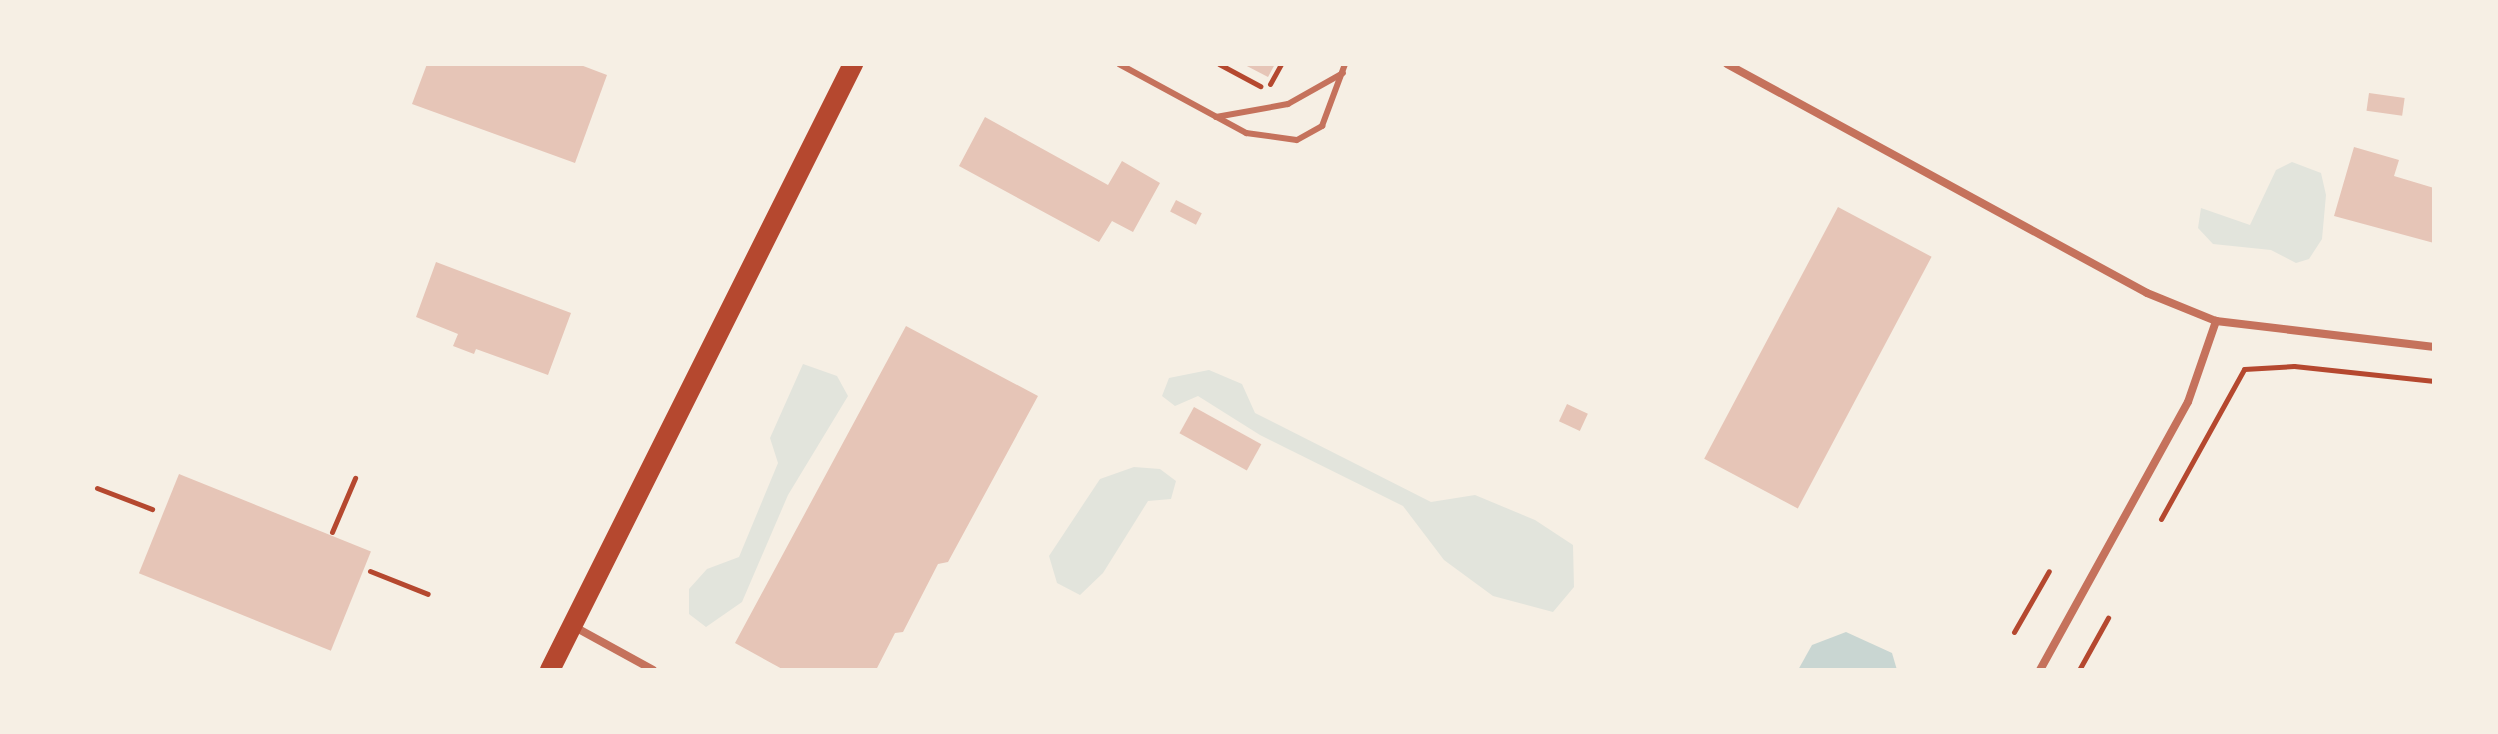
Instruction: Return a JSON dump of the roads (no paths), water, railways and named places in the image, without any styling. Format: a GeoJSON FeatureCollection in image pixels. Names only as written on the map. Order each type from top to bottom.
{"type":"FeatureCollection","features":[{"type":"Feature","properties":{"kind":"main road"},"geometry":{"type":"LineString","coordinates":[[550,670],[853,64]]}},
{"type":"Feature","properties":{"kind":"street"},"geometry":{"type":"LineString","coordinates":[[1727,64],[2147,293],[2216,321],[2434,347]]}},
{"type":"Feature","properties":{"kind":"street"},"geometry":{"type":"LineString","coordinates":[[2040,670],[2188,402],[2216,321]]}},
{"type":"Feature","properties":{"kind":"street"},"geometry":{"type":"LineString","coordinates":[[572,626],[653,670]]}},
{"type":"Feature","properties":{"kind":"lane"},"geometry":{"type":"LineString","coordinates":[[1119,64],[1246,133],[1297,140],[1322,126],[1344,68]]}},
{"type":"Feature","properties":{"kind":"lane"},"geometry":{"type":"LineString","coordinates":[[1216,117],[1288,104],[1344,68]]}}]}
